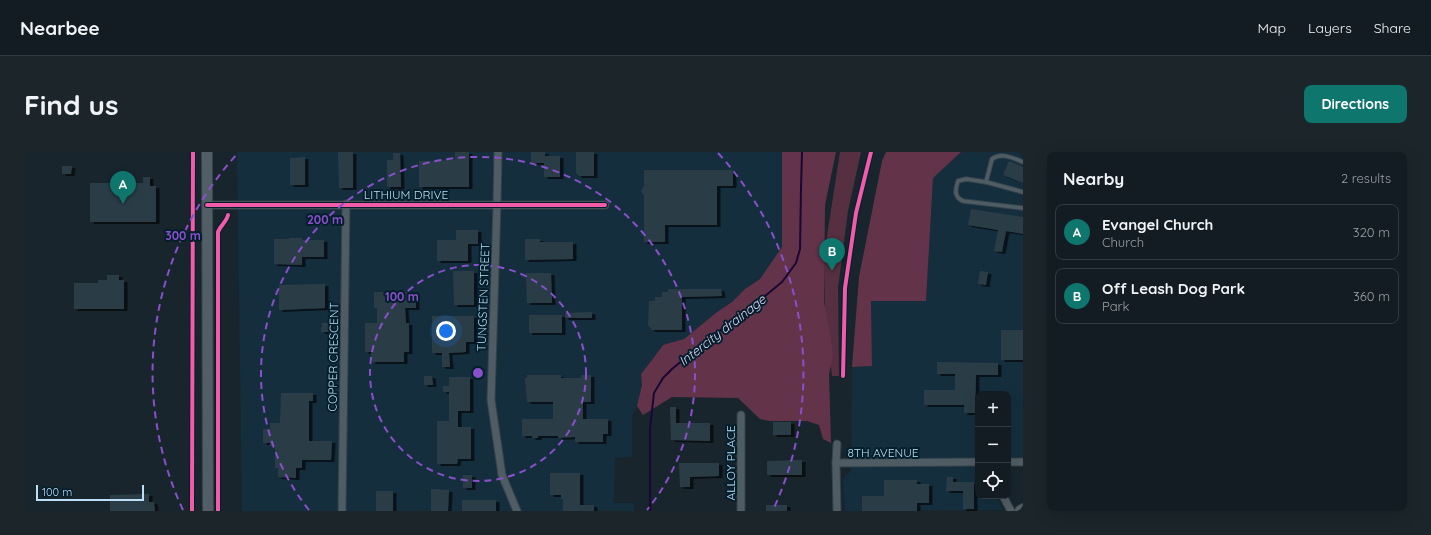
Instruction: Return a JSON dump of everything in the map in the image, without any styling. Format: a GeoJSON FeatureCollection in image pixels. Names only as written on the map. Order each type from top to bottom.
{"type":"FeatureCollection","features":[{"type":"Feature","properties":{"kind":"main road"},"geometry":{"type":"LineString","coordinates":[[207,152],[208,511]]}},
{"type":"Feature","properties":{"kind":"street","name":"TUNGSTEN STREET"},"geometry":{"type":"LineString","coordinates":[[498,152],[491,400],[502,475],[517,511]]}},
{"type":"Feature","properties":{"kind":"street","name":"COPPER CRESCENT"},"geometry":{"type":"LineString","coordinates":[[342,511],[346,204]]}},
{"type":"Feature","properties":{"kind":"street","name":"LITHIUM DRIVE"},"geometry":{"type":"LineString","coordinates":[[207,205],[605,205]]}},
{"type":"Feature","properties":{"kind":"street","name":"ALLOY PLACE"},"geometry":{"type":"LineString","coordinates":[[741,415],[741,511]]}},
{"type":"Feature","properties":{"kind":"street"},"geometry":{"type":"LineString","coordinates":[[836,463],[837,444]]}},
{"type":"Feature","properties":{"kind":"street","name":"8TH AVENUE"},"geometry":{"type":"LineString","coordinates":[[837,511],[836,463],[975,462]]}},
{"type":"Feature","properties":{"kind":"street"},"geometry":{"type":"LineString","coordinates":[[1011,462],[1023,462]]}},
{"type":"Feature","properties":{"kind":"street"},"geometry":{"type":"LineString","coordinates":[[1005,499],[1011,511]]}},
{"type":"Feature","properties":{"kind":"lane"},"geometry":{"type":"LineString","coordinates":[[986,182],[992,159],[995,157],[999,155],[1023,162]]}},
{"type":"Feature","properties":{"kind":"lane"},"geometry":{"type":"LineString","coordinates":[[1023,192],[986,182],[963,179],[958,181],[956,188],[958,199],[963,201],[1023,208]]}},
{"type":"Feature","properties":{"kind":"shaded area"},"geometry":{"type":"Polygon","coordinates":[[[237,152],[782,152],[782,247],[760,279],[745,289],[732,302],[717,312],[684,339],[663,345],[641,374],[642,385],[637,406],[632,416],[632,457],[615,458],[614,503],[634,503],[634,511],[242,511],[237,152]]]}},
{"type":"Feature","properties":{"kind":"shaded area"},"geometry":{"type":"Polygon","coordinates":[[[782,152],[836,152],[825,205],[824,302],[833,356],[829,374],[831,443],[823,439],[819,425],[807,421],[770,421],[760,419],[738,398],[672,397],[643,415],[637,406],[642,385],[641,374],[663,345],[684,339],[717,312],[732,302],[745,289],[760,279],[782,247],[782,152]]]}},
{"type":"Feature","properties":{"kind":"shaded area"},"geometry":{"type":"Polygon","coordinates":[[[840,152],[861,152],[848,211],[838,288],[839,376],[832,376],[825,318],[824,255],[840,152]]]}},
{"type":"Feature","properties":{"kind":"shaded area"},"geometry":{"type":"Polygon","coordinates":[[[886,152],[961,152],[933,178],[926,301],[871,301],[872,366],[852,367],[859,277],[882,161],[886,152]]]}},
{"type":"Feature","properties":{"kind":"shaded area"},"geometry":{"type":"Polygon","coordinates":[[[961,152],[1023,152],[1023,457],[1011,457],[1011,391],[975,391],[975,499],[998,499],[1003,510],[845,511],[843,479],[851,471],[852,367],[872,366],[871,301],[926,301],[933,178],[961,152]]]}},
{"type":"Feature","properties":{"kind":"building"},"geometry":{"type":"Polygon","coordinates":[[[338,152],[353,152],[353,188],[339,188],[338,152]]]}},
{"type":"Feature","properties":{"kind":"building"},"geometry":{"type":"Polygon","coordinates":[[[455,152],[469,152],[469,187],[419,187],[419,161],[455,160],[455,152]]]}},
{"type":"Feature","properties":{"kind":"building"},"geometry":{"type":"Polygon","coordinates":[[[531,152],[545,152],[545,156],[560,156],[560,177],[544,177],[544,163],[531,163],[531,152]]]}},
{"type":"Feature","properties":{"kind":"building"},"geometry":{"type":"Polygon","coordinates":[[[576,152],[594,152],[594,176],[579,176],[576,173],[576,152]]]}},
{"type":"Feature","properties":{"kind":"building"},"geometry":{"type":"Polygon","coordinates":[[[393,153],[400,153],[401,187],[387,187],[387,160],[393,160],[393,153]]]}},
{"type":"Feature","properties":{"kind":"building"},"geometry":{"type":"Polygon","coordinates":[[[305,157],[305,185],[290,185],[290,158],[305,157]]]}},
{"type":"Feature","properties":{"kind":"building"},"geometry":{"type":"Polygon","coordinates":[[[1009,161],[1023,167],[1023,183],[1003,175],[1009,161]]]}},
{"type":"Feature","properties":{"kind":"building"},"geometry":{"type":"Polygon","coordinates":[[[62,166],[72,166],[71,174],[62,174],[62,166]]]}},
{"type":"Feature","properties":{"kind":"building"},"geometry":{"type":"Polygon","coordinates":[[[644,170],[733,170],[733,186],[717,186],[717,225],[665,225],[665,242],[644,242],[644,196],[641,191],[644,186],[644,170]]]}},
{"type":"Feature","properties":{"kind":"building"},"geometry":{"type":"Polygon","coordinates":[[[143,177],[150,177],[150,186],[156,186],[156,222],[90,222],[90,183],[143,183],[143,177]]]}},
{"type":"Feature","properties":{"kind":"building"},"geometry":{"type":"Polygon","coordinates":[[[971,209],[1023,217],[1023,234],[1006,231],[1002,252],[994,251],[998,230],[968,225],[971,209]]]}},
{"type":"Feature","properties":{"kind":"building"},"geometry":{"type":"Polygon","coordinates":[[[456,230],[478,230],[478,244],[468,244],[468,261],[437,261],[437,240],[456,240],[456,230]]]}},
{"type":"Feature","properties":{"kind":"building"},"geometry":{"type":"Polygon","coordinates":[[[302,238],[302,240],[324,240],[324,257],[302,257],[302,265],[274,264],[274,239],[302,238]]]}},
{"type":"Feature","properties":{"kind":"building"},"geometry":{"type":"Polygon","coordinates":[[[525,239],[540,239],[540,242],[573,242],[573,259],[525,260],[525,239]]]}},
{"type":"Feature","properties":{"kind":"building"},"geometry":{"type":"Polygon","coordinates":[[[453,271],[474,271],[474,305],[454,305],[453,271]]]}},
{"type":"Feature","properties":{"kind":"building"},"geometry":{"type":"Polygon","coordinates":[[[980,271],[988,272],[986,285],[978,284],[980,271]]]}},
{"type":"Feature","properties":{"kind":"building"},"geometry":{"type":"Polygon","coordinates":[[[526,273],[551,273],[552,303],[527,303],[526,273]]]}},
{"type":"Feature","properties":{"kind":"building"},"geometry":{"type":"Polygon","coordinates":[[[107,275],[119,275],[119,280],[124,280],[124,309],[74,309],[74,283],[98,283],[98,280],[107,280],[107,275]]]}},
{"type":"Feature","properties":{"kind":"building"},"geometry":{"type":"Polygon","coordinates":[[[325,284],[325,308],[279,310],[279,285],[325,284]]]}},
{"type":"Feature","properties":{"kind":"building"},"geometry":{"type":"Polygon","coordinates":[[[668,289],[721,289],[722,296],[682,297],[682,330],[652,330],[648,325],[649,301],[655,301],[655,297],[662,297],[662,292],[668,292],[668,289]]]}},
{"type":"Feature","properties":{"kind":"building"},"geometry":{"type":"Polygon","coordinates":[[[374,292],[416,292],[416,308],[405,308],[406,323],[409,323],[409,352],[404,352],[404,362],[372,362],[371,352],[365,352],[365,323],[377,323],[377,308],[374,308],[374,292]]]}},
{"type":"Feature","properties":{"kind":"building"},"geometry":{"type":"Polygon","coordinates":[[[592,312],[592,318],[565,318],[565,313],[592,312]]]}},
{"type":"Feature","properties":{"kind":"building"},"geometry":{"type":"Polygon","coordinates":[[[529,315],[562,315],[562,333],[529,333],[529,315]]]}},
{"type":"Feature","properties":{"kind":"building"},"geometry":{"type":"Polygon","coordinates":[[[432,316],[474,316],[474,342],[466,342],[466,352],[449,353],[450,367],[442,367],[442,353],[432,353],[432,316]]]}},
{"type":"Feature","properties":{"kind":"building"},"geometry":{"type":"Polygon","coordinates":[[[322,323],[330,323],[329,332],[321,332],[322,323]]]}},
{"type":"Feature","properties":{"kind":"building"},"geometry":{"type":"Polygon","coordinates":[[[1001,330],[1023,330],[1023,360],[1001,360],[1001,330]]]}},
{"type":"Feature","properties":{"kind":"building"},"geometry":{"type":"Polygon","coordinates":[[[937,362],[998,363],[998,375],[976,375],[975,413],[964,413],[964,405],[924,405],[924,390],[955,390],[955,374],[937,374],[937,362]]]}},
{"type":"Feature","properties":{"kind":"building"},"geometry":{"type":"Polygon","coordinates":[[[527,375],[561,375],[561,378],[581,378],[581,375],[591,375],[591,402],[583,402],[583,419],[608,419],[608,434],[603,434],[603,442],[575,442],[575,437],[558,438],[558,436],[538,436],[538,438],[532,438],[532,436],[522,436],[522,419],[553,419],[553,402],[527,402],[525,378],[527,378],[527,375]]]}},
{"type":"Feature","properties":{"kind":"building"},"geometry":{"type":"Polygon","coordinates":[[[424,376],[432,376],[433,385],[424,385],[424,376]]]}},
{"type":"Feature","properties":{"kind":"building"},"geometry":{"type":"Polygon","coordinates":[[[449,377],[470,377],[470,411],[458,411],[458,427],[471,427],[471,459],[458,459],[457,464],[437,464],[437,421],[449,421],[449,392],[443,392],[443,386],[449,386],[449,377]]]}},
{"type":"Feature","properties":{"kind":"building"},"geometry":{"type":"Polygon","coordinates":[[[281,393],[313,393],[313,401],[309,401],[309,441],[332,441],[331,460],[302,460],[302,468],[296,468],[296,478],[278,477],[278,468],[275,468],[275,446],[270,446],[270,443],[263,443],[263,429],[270,429],[270,423],[280,423],[281,393]]]}},
{"type":"Feature","properties":{"kind":"building"},"geometry":{"type":"Polygon","coordinates":[[[670,407],[676,407],[676,423],[710,423],[710,441],[671,440],[670,407]]]}},
{"type":"Feature","properties":{"kind":"building"},"geometry":{"type":"Polygon","coordinates":[[[773,422],[791,422],[791,435],[773,435],[773,422]]]}},
{"type":"Feature","properties":{"kind":"building"},"geometry":{"type":"Polygon","coordinates":[[[802,460],[802,475],[767,475],[767,461],[802,460]]]}},
{"type":"Feature","properties":{"kind":"building"},"geometry":{"type":"Polygon","coordinates":[[[679,463],[719,463],[719,476],[690,477],[690,487],[680,487],[679,463]]]}},
{"type":"Feature","properties":{"kind":"building"},"geometry":{"type":"Polygon","coordinates":[[[550,473],[580,473],[580,505],[594,505],[594,511],[563,511],[563,499],[561,499],[561,495],[550,495],[550,473]]]}},
{"type":"Feature","properties":{"kind":"building"},"geometry":{"type":"Polygon","coordinates":[[[463,475],[472,475],[472,488],[463,488],[463,475]]]}},
{"type":"Feature","properties":{"kind":"building"},"geometry":{"type":"Polygon","coordinates":[[[947,477],[953,477],[953,482],[974,482],[974,509],[963,509],[963,491],[946,491],[947,477]]]}},
{"type":"Feature","properties":{"kind":"building"},"geometry":{"type":"Polygon","coordinates":[[[884,480],[917,480],[917,484],[929,484],[929,503],[917,503],[917,511],[862,511],[862,496],[884,496],[884,480]]]}},
{"type":"Feature","properties":{"kind":"building"},"geometry":{"type":"Polygon","coordinates":[[[431,489],[449,490],[448,511],[431,511],[431,489]]]}},
{"type":"Feature","properties":{"kind":"building"},"geometry":{"type":"Polygon","coordinates":[[[376,491],[393,491],[393,511],[376,511],[376,491]]]}},
{"type":"Feature","properties":{"kind":"building"},"geometry":{"type":"Polygon","coordinates":[[[149,494],[149,502],[154,502],[155,511],[110,511],[110,495],[149,494]]]}},
{"type":"Feature","properties":{"kind":"building"},"geometry":{"type":"Polygon","coordinates":[[[462,500],[496,500],[496,511],[462,511],[462,500]]]}},
{"type":"Feature","properties":{"kind":"building"},"geometry":{"type":"Polygon","coordinates":[[[766,505],[787,505],[787,511],[766,511],[766,505]]]}},
{"type":"Feature","properties":{"kind":"waterway","name":"Intercity drainage"},"geometry":{"type":"LineString","coordinates":[[650,511],[650,428],[654,393],[663,378],[672,369],[782,282],[796,263],[800,249],[802,152]]}},
{"type":"Feature","properties":{"kind":"cycle path"},"geometry":{"type":"LineString","coordinates":[[192,511],[193,152]]}},
{"type":"Feature","properties":{"kind":"cycle path"},"geometry":{"type":"LineString","coordinates":[[843,376],[845,288],[856,213],[871,152]]}},
{"type":"Feature","properties":{"kind":"cycle path"},"geometry":{"type":"LineString","coordinates":[[207,205],[605,205]]}},
{"type":"Feature","properties":{"kind":"cycle path"},"geometry":{"type":"LineString","coordinates":[[218,511],[218,232],[228,215]]}},
{"type":"Feature","properties":{"kind":"place","name":"Evangel Church"},"geometry":{"type":"Point","coordinates":[123,204]}},
{"type":"Feature","properties":{"kind":"place","name":"Off Leash Dog Park"},"geometry":{"type":"Point","coordinates":[832,271]}}]}
